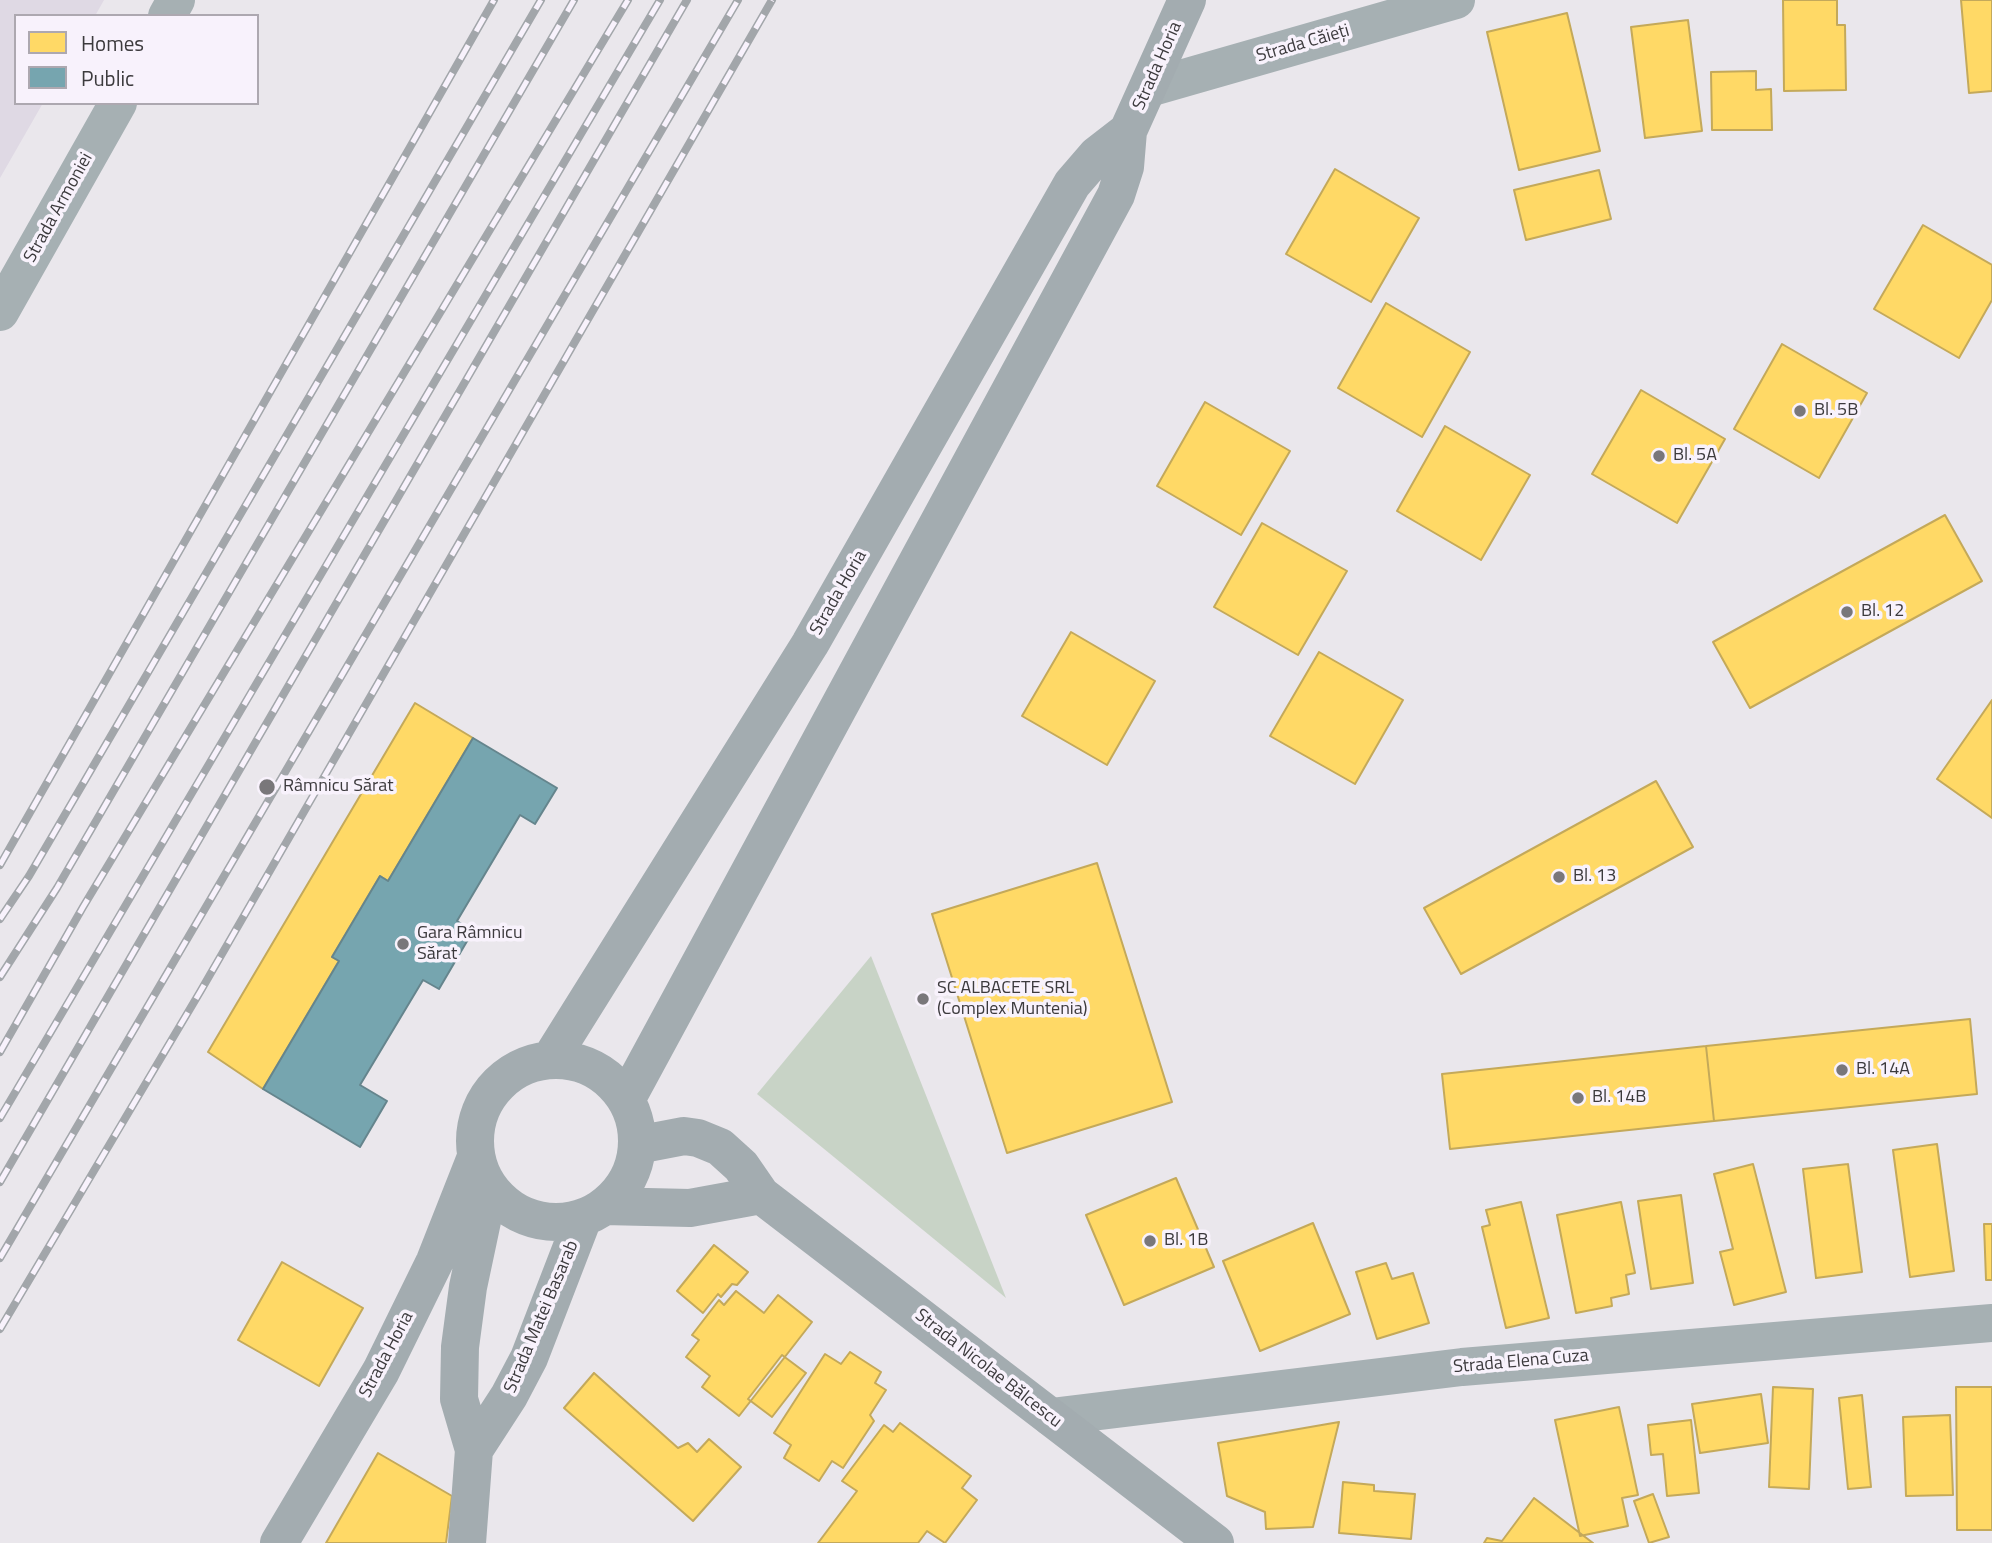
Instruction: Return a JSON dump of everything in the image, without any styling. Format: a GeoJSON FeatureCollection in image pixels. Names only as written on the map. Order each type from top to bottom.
{"type":"FeatureCollection","features":[{"type":"Feature","properties":{"kind":"street","name":"Strada Horia"},"geometry":{"type":"LineString","coordinates":[[626,1100],[1116,195],[1125,167],[1129,131],[1187,0]]}},
{"type":"Feature","properties":{"kind":"street","name":"Strada Căieți"},"geometry":{"type":"LineString","coordinates":[[1149,88],[1456,0]]}},
{"type":"Feature","properties":{"kind":"street","name":"Strada Armoniei"},"geometry":{"type":"LineString","coordinates":[[0,312],[117,105]]}},
{"type":"Feature","properties":{"kind":"street","name":"Strada Horia"},"geometry":{"type":"LineString","coordinates":[[550,1060],[810,644],[1072,184],[1097,155],[1129,131]]}},
{"type":"Feature","properties":{"kind":"street"},"geometry":{"type":"LineString","coordinates":[[593,1212],[613,1198],[627,1180],[636,1157],[635,1122],[626,1100],[612,1083],[594,1069],[573,1061],[550,1060],[517,1069],[491,1091],[477,1121],[475,1133],[482,1172],[505,1205],[536,1220],[560,1222],[593,1212],[690,1208],[761,1195]]}},
{"type":"Feature","properties":{"kind":"street","name":"Strada Nicolae Bălcescu"},"geometry":{"type":"LineString","coordinates":[[637,1145],[684,1136],[720,1147],[741,1166],[761,1195],[1215,1543]]}},
{"type":"Feature","properties":{"kind":"street","name":"Strada Horia"},"geometry":{"type":"LineString","coordinates":[[279,1543],[381,1371],[482,1172]]}},
{"type":"Feature","properties":{"kind":"street","name":"Strada Matei Basarab"},"geometry":{"type":"LineString","coordinates":[[467,1543],[474,1450],[459,1399],[460,1347],[482,1172]]}},
{"type":"Feature","properties":{"kind":"street","name":"Strada Matei Basarab"},"geometry":{"type":"LineString","coordinates":[[474,1450],[509,1396],[593,1212]]}},
{"type":"Feature","properties":{"kind":"street","name":"Strada Elena Cuza"},"geometry":{"type":"LineString","coordinates":[[1051,1417],[1462,1367],[1992,1323]]}},
{"type":"Feature","properties":{"kind":"shaded area"},"geometry":{"type":"Polygon","coordinates":[[[0,0],[104,0],[96,14],[14,14],[14,105],[42,105],[0,178],[0,0]]]}},
{"type":"Feature","properties":{"kind":"shaded area"},"geometry":{"type":"Polygon","coordinates":[[[871,956],[1006,1298],[757,1094],[871,956]]]}},
{"type":"Feature","properties":{"kind":"building: Homes"},"geometry":{"type":"Polygon","coordinates":[[[1783,0],[1837,0],[1837,25],[1845,25],[1846,90],[1784,91],[1783,0]]]}},
{"type":"Feature","properties":{"kind":"building: Homes"},"geometry":{"type":"Polygon","coordinates":[[[1961,0],[1992,0],[1992,91],[1969,93],[1961,0]]]}},
{"type":"Feature","properties":{"kind":"building: Homes"},"geometry":{"type":"Polygon","coordinates":[[[1567,13],[1600,151],[1519,170],[1487,32],[1567,13]]]}},
{"type":"Feature","properties":{"kind":"building: Homes"},"geometry":{"type":"Polygon","coordinates":[[[1688,20],[1702,131],[1645,138],[1631,27],[1688,20]]]}},
{"type":"Feature","properties":{"kind":"building: Homes"},"geometry":{"type":"Polygon","coordinates":[[[1756,71],[1756,90],[1771,89],[1772,130],[1712,130],[1711,72],[1756,71]]]}},
{"type":"Feature","properties":{"kind":"building: Homes"},"geometry":{"type":"Polygon","coordinates":[[[1335,169],[1419,218],[1371,302],[1286,254],[1335,169]]]}},
{"type":"Feature","properties":{"kind":"building: Homes"},"geometry":{"type":"Polygon","coordinates":[[[1599,170],[1611,219],[1526,240],[1514,190],[1599,170]]]}},
{"type":"Feature","properties":{"kind":"building: Homes"},"geometry":{"type":"Polygon","coordinates":[[[1923,225],[1992,265],[1992,300],[1959,358],[1874,309],[1923,225]]]}},
{"type":"Feature","properties":{"kind":"building: Homes"},"geometry":{"type":"Polygon","coordinates":[[[1386,303],[1470,352],[1422,437],[1338,388],[1386,303]]]}},
{"type":"Feature","properties":{"kind":"building: Homes","name":"Bl. 5B"},"geometry":{"type":"Polygon","coordinates":[[[1782,344],[1867,393],[1819,478],[1734,429],[1782,344]]]}},
{"type":"Feature","properties":{"kind":"building: Homes","name":"Bl. 5A"},"geometry":{"type":"Polygon","coordinates":[[[1641,390],[1725,439],[1677,523],[1592,474],[1641,390]]]}},
{"type":"Feature","properties":{"kind":"building: Homes"},"geometry":{"type":"Polygon","coordinates":[[[1205,402],[1290,451],[1241,535],[1157,486],[1205,402]]]}},
{"type":"Feature","properties":{"kind":"building: Homes"},"geometry":{"type":"Polygon","coordinates":[[[1445,426],[1530,475],[1481,560],[1397,511],[1445,426]]]}},
{"type":"Feature","properties":{"kind":"building: Homes","name":"Bl. 12"},"geometry":{"type":"Polygon","coordinates":[[[1945,515],[1982,581],[1750,708],[1713,642],[1945,515]]]}},
{"type":"Feature","properties":{"kind":"building: Homes"},"geometry":{"type":"Polygon","coordinates":[[[1262,523],[1347,571],[1298,655],[1214,607],[1262,523]]]}},
{"type":"Feature","properties":{"kind":"building: Homes"},"geometry":{"type":"Polygon","coordinates":[[[1071,632],[1155,681],[1107,765],[1022,716],[1071,632]]]}},
{"type":"Feature","properties":{"kind":"building: Homes"},"geometry":{"type":"Polygon","coordinates":[[[1319,652],[1403,700],[1355,784],[1270,736],[1319,652]]]}},
{"type":"Feature","properties":{"kind":"building: Homes"},"geometry":{"type":"Polygon","coordinates":[[[1992,700],[1992,818],[1937,779],[1992,700]]]}},
{"type":"Feature","properties":{"kind":"building: Homes"},"geometry":{"type":"Polygon","coordinates":[[[415,703],[473,738],[388,881],[380,876],[332,957],[339,961],[263,1089],[208,1052],[415,703]]]}},
{"type":"Feature","properties":{"kind":"building: Homes","name":"Bl. 13"},"geometry":{"type":"Polygon","coordinates":[[[1656,781],[1693,847],[1461,974],[1424,908],[1656,781]]]}},
{"type":"Feature","properties":{"kind":"building: Homes"},"geometry":{"type":"Polygon","coordinates":[[[1097,863],[1172,1102],[1007,1153],[932,914],[1097,863]]]}},
{"type":"Feature","properties":{"kind":"building: Homes","name":"Bl. 14A"},"geometry":{"type":"Polygon","coordinates":[[[1970,1019],[1977,1094],[1714,1121],[1706,1046],[1970,1019]]]}},
{"type":"Feature","properties":{"kind":"building: Homes","name":"Bl. 14B"},"geometry":{"type":"Polygon","coordinates":[[[1706,1046],[1714,1121],[1450,1149],[1442,1074],[1706,1046]]]}},
{"type":"Feature","properties":{"kind":"building: Homes"},"geometry":{"type":"Polygon","coordinates":[[[1937,1144],[1954,1271],[1910,1277],[1893,1150],[1937,1144]]]}},
{"type":"Feature","properties":{"kind":"building: Homes"},"geometry":{"type":"Polygon","coordinates":[[[1753,1164],[1786,1292],[1734,1305],[1720,1252],[1733,1249],[1714,1174],[1753,1164]]]}},
{"type":"Feature","properties":{"kind":"building: Homes"},"geometry":{"type":"Polygon","coordinates":[[[1848,1164],[1862,1272],[1816,1278],[1803,1169],[1848,1164]]]}},
{"type":"Feature","properties":{"kind":"building: Homes","name":"Bl. 1B"},"geometry":{"type":"Polygon","coordinates":[[[1176,1178],[1214,1267],[1124,1305],[1086,1215],[1176,1178]]]}},
{"type":"Feature","properties":{"kind":"building: Homes"},"geometry":{"type":"Polygon","coordinates":[[[1681,1195],[1693,1283],[1651,1289],[1638,1201],[1681,1195]]]}},
{"type":"Feature","properties":{"kind":"building: Homes"},"geometry":{"type":"Polygon","coordinates":[[[1521,1202],[1549,1318],[1506,1328],[1482,1227],[1490,1225],[1486,1210],[1521,1202]]]}},
{"type":"Feature","properties":{"kind":"building: Homes"},"geometry":{"type":"Polygon","coordinates":[[[1621,1202],[1635,1273],[1626,1275],[1629,1294],[1611,1298],[1612,1306],[1576,1313],[1557,1215],[1621,1202]]]}},
{"type":"Feature","properties":{"kind":"building: Homes"},"geometry":{"type":"Polygon","coordinates":[[[1313,1223],[1350,1314],[1260,1351],[1223,1261],[1313,1223]]]}},
{"type":"Feature","properties":{"kind":"building: Homes"},"geometry":{"type":"Polygon","coordinates":[[[1984,1224],[1992,1224],[1992,1280],[1986,1280],[1984,1224]]]}},
{"type":"Feature","properties":{"kind":"building: Homes"},"geometry":{"type":"Polygon","coordinates":[[[714,1245],[748,1272],[721,1297],[718,1294],[703,1313],[677,1291],[714,1245]]]}},
{"type":"Feature","properties":{"kind":"building: Homes"},"geometry":{"type":"Polygon","coordinates":[[[282,1262],[363,1308],[319,1386],[238,1340],[282,1262]]]}},
{"type":"Feature","properties":{"kind":"building: Homes"},"geometry":{"type":"Polygon","coordinates":[[[1386,1263],[1392,1279],[1413,1273],[1429,1323],[1377,1339],[1356,1272],[1386,1263]]]}},
{"type":"Feature","properties":{"kind":"building: Homes"},"geometry":{"type":"Polygon","coordinates":[[[736,1291],[764,1313],[778,1295],[812,1322],[739,1416],[702,1387],[710,1376],[686,1357],[699,1340],[692,1335],[719,1300],[724,1305],[736,1291]]]}},
{"type":"Feature","properties":{"kind":"building: Homes"},"geometry":{"type":"Polygon","coordinates":[[[850,1352],[881,1372],[875,1383],[886,1390],[870,1415],[874,1421],[843,1468],[832,1461],[819,1481],[784,1458],[791,1445],[774,1433],[825,1354],[841,1364],[850,1352]]]}},
{"type":"Feature","properties":{"kind":"building: Homes"},"geometry":{"type":"Polygon","coordinates":[[[782,1355],[806,1373],[772,1417],[748,1399],[782,1355]]]}},
{"type":"Feature","properties":{"kind":"building: Homes"},"geometry":{"type":"Polygon","coordinates":[[[594,1373],[678,1448],[688,1443],[697,1452],[709,1439],[741,1467],[693,1521],[564,1408],[594,1373]]]}},
{"type":"Feature","properties":{"kind":"building: Homes"},"geometry":{"type":"Polygon","coordinates":[[[1773,1387],[1813,1389],[1809,1489],[1769,1487],[1773,1387]]]}},
{"type":"Feature","properties":{"kind":"building: Homes"},"geometry":{"type":"Polygon","coordinates":[[[1956,1387],[1992,1387],[1992,1530],[1957,1530],[1956,1387]]]}},
{"type":"Feature","properties":{"kind":"building: Homes"},"geometry":{"type":"Polygon","coordinates":[[[1761,1394],[1768,1443],[1700,1453],[1692,1404],[1761,1394]]]}},
{"type":"Feature","properties":{"kind":"building: Homes"},"geometry":{"type":"Polygon","coordinates":[[[1862,1395],[1871,1487],[1848,1489],[1839,1398],[1862,1395]]]}},
{"type":"Feature","properties":{"kind":"building: Homes"},"geometry":{"type":"Polygon","coordinates":[[[1619,1407],[1638,1495],[1622,1498],[1628,1526],[1580,1536],[1555,1420],[1619,1407]]]}},
{"type":"Feature","properties":{"kind":"building: Homes"},"geometry":{"type":"Polygon","coordinates":[[[1950,1415],[1953,1495],[1906,1496],[1903,1417],[1950,1415]]]}},
{"type":"Feature","properties":{"kind":"building: Homes"},"geometry":{"type":"Polygon","coordinates":[[[1691,1420],[1699,1493],[1667,1496],[1663,1454],[1651,1455],[1648,1425],[1691,1420]]]}},
{"type":"Feature","properties":{"kind":"building: Homes"},"geometry":{"type":"Polygon","coordinates":[[[1339,1422],[1313,1527],[1266,1529],[1265,1512],[1227,1496],[1218,1443],[1339,1422]]]}},
{"type":"Feature","properties":{"kind":"building: Homes"},"geometry":{"type":"Polygon","coordinates":[[[900,1423],[971,1476],[962,1488],[977,1500],[945,1543],[927,1531],[918,1543],[818,1543],[857,1491],[842,1481],[884,1425],[893,1432],[900,1423]]]}},
{"type":"Feature","properties":{"kind":"building: Homes"},"geometry":{"type":"Polygon","coordinates":[[[378,1453],[452,1496],[446,1543],[326,1543],[378,1453]]]}},
{"type":"Feature","properties":{"kind":"building: Homes"},"geometry":{"type":"Polygon","coordinates":[[[1343,1482],[1374,1485],[1374,1491],[1415,1494],[1411,1539],[1339,1533],[1343,1482]]]}},
{"type":"Feature","properties":{"kind":"building: Homes"},"geometry":{"type":"Polygon","coordinates":[[[1653,1494],[1669,1537],[1649,1543],[1634,1501],[1653,1494]]]}},
{"type":"Feature","properties":{"kind":"building: Homes"},"geometry":{"type":"Polygon","coordinates":[[[1534,1498],[1593,1543],[1484,1543],[1487,1538],[1502,1541],[1534,1498]]]}},
{"type":"Feature","properties":{"kind":"building: Public","name":"Gara Râmnicu Sărat"},"geometry":{"type":"Polygon","coordinates":[[[473,738],[557,788],[535,824],[520,815],[457,921],[473,931],[439,989],[423,980],[360,1085],[387,1101],[360,1147],[263,1089],[339,961],[332,957],[380,876],[388,881],[473,738]]]}},
{"type":"Feature","properties":{"kind":"railway"},"geometry":{"type":"LineString","coordinates":[[0,865],[494,0]]}},
{"type":"Feature","properties":{"kind":"railway"},"geometry":{"type":"LineString","coordinates":[[0,919],[29,876],[541,0]]}},
{"type":"Feature","properties":{"kind":"railway"},"geometry":{"type":"LineString","coordinates":[[0,977],[57,888],[574,0]]}},
{"type":"Feature","properties":{"kind":"railway"},"geometry":{"type":"LineString","coordinates":[[0,1052],[83,907],[628,0]]}},
{"type":"Feature","properties":{"kind":"railway"},"geometry":{"type":"LineString","coordinates":[[0,1118],[660,0]]}},
{"type":"Feature","properties":{"kind":"railway"},"geometry":{"type":"LineString","coordinates":[[0,1182],[687,0]]}},
{"type":"Feature","properties":{"kind":"railway"},"geometry":{"type":"LineString","coordinates":[[0,1258],[738,0]]}},
{"type":"Feature","properties":{"kind":"railway"},"geometry":{"type":"LineString","coordinates":[[0,1329],[200,992],[772,0]]}},
{"type":"Feature","properties":{"kind":"place","name":"Bl. 5B"},"geometry":{"type":"Point","coordinates":[1800,411]}},
{"type":"Feature","properties":{"kind":"place","name":"Bl. 5A"},"geometry":{"type":"Point","coordinates":[1659,456]}},
{"type":"Feature","properties":{"kind":"place","name":"Bl. 12"},"geometry":{"type":"Point","coordinates":[1847,612]}},
{"type":"Feature","properties":{"kind":"place","name":"Râmnicu Sărat"},"geometry":{"type":"Point","coordinates":[267,787]}},
{"type":"Feature","properties":{"kind":"place","name":"Bl. 13"},"geometry":{"type":"Point","coordinates":[1559,877]}},
{"type":"Feature","properties":{"kind":"place","name":"Gara Râmnicu Sărat"},"geometry":{"type":"Point","coordinates":[403,944]}},
{"type":"Feature","properties":{"kind":"place","name":"SC ALBACETE SRL (Complex Muntenia)"},"geometry":{"type":"Point","coordinates":[923,999]}},
{"type":"Feature","properties":{"kind":"place","name":"Bl. 14A"},"geometry":{"type":"Point","coordinates":[1842,1070]}},
{"type":"Feature","properties":{"kind":"place","name":"Bl. 14B"},"geometry":{"type":"Point","coordinates":[1578,1098]}},
{"type":"Feature","properties":{"kind":"place","name":"Bl. 1B"},"geometry":{"type":"Point","coordinates":[1150,1241]}}]}
